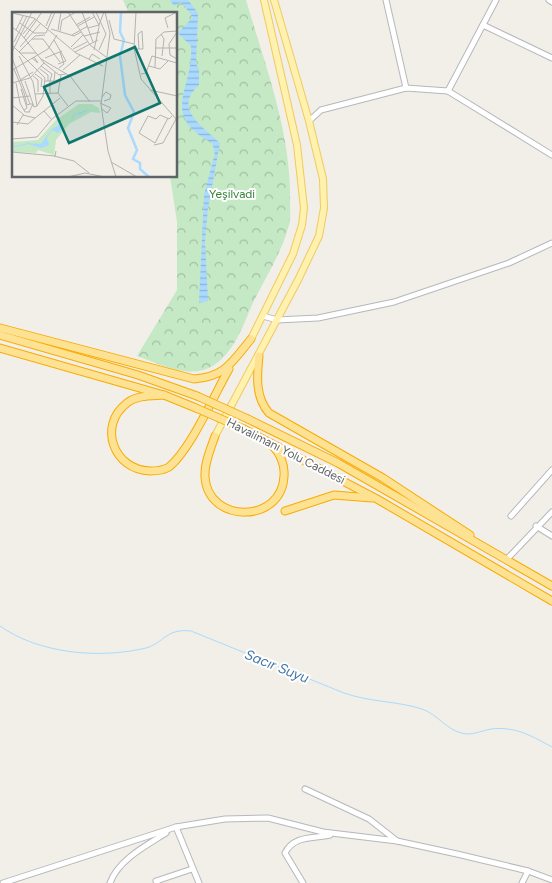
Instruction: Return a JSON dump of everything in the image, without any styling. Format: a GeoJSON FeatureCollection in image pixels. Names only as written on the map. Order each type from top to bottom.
{"type":"FeatureCollection","features":[{"type":"Feature","properties":{"kind":"highway"},"geometry":{"type":"LineString","coordinates":[[0,328],[194,379],[218,375],[230,366]]}},
{"type":"Feature","properties":{"kind":"highway","name":"Havalimanı Yolu Caddesi"},"geometry":{"type":"LineString","coordinates":[[0,335],[138,375],[197,396],[248,419],[338,462],[551,584]]}},
{"type":"Feature","properties":{"kind":"highway"},"geometry":{"type":"LineString","coordinates":[[164,395],[138,397],[127,402],[113,420],[111,439],[114,448],[127,464],[137,469],[156,471],[168,468],[183,452],[230,366],[251,339]]}},
{"type":"Feature","properties":{"kind":"highway","name":"Havalimanı Yolu Caddesi"},"geometry":{"type":"LineString","coordinates":[[0,348],[164,395],[244,429],[377,499],[497,567],[552,601]]}},
{"type":"Feature","properties":{"kind":"highway"},"geometry":{"type":"LineString","coordinates":[[259,356],[257,385],[260,398],[269,413],[383,478],[463,528],[480,544]]}},
{"type":"Feature","properties":{"kind":"highway"},"geometry":{"type":"LineString","coordinates":[[215,436],[208,456],[205,477],[211,494],[230,511],[248,513],[267,508],[276,500],[284,482],[282,460],[275,449],[261,437]]}},
{"type":"Feature","properties":{"kind":"highway"},"geometry":{"type":"LineString","coordinates":[[285,510],[334,495],[346,494],[377,499]]}},
{"type":"Feature","properties":{"kind":"main road"},"geometry":{"type":"LineString","coordinates":[[251,339],[293,254],[302,225],[304,208],[298,145],[264,0]]}},
{"type":"Feature","properties":{"kind":"main road"},"geometry":{"type":"LineString","coordinates":[[215,436],[259,356],[318,236],[324,208],[323,179],[309,121],[274,0]]}},
{"type":"Feature","properties":{"kind":"street"},"geometry":{"type":"LineString","coordinates":[[386,0],[406,88]]}},
{"type":"Feature","properties":{"kind":"street"},"geometry":{"type":"LineString","coordinates":[[448,91],[496,0]]}},
{"type":"Feature","properties":{"kind":"street"},"geometry":{"type":"LineString","coordinates":[[483,25],[552,58]]}},
{"type":"Feature","properties":{"kind":"street"},"geometry":{"type":"LineString","coordinates":[[309,121],[321,110],[406,88],[448,91],[552,155]]}},
{"type":"Feature","properties":{"kind":"street"},"geometry":{"type":"LineString","coordinates":[[263,316],[277,320],[318,318],[394,302],[509,263],[552,243]]}},
{"type":"Feature","properties":{"kind":"street"},"geometry":{"type":"LineString","coordinates":[[511,516],[552,470]]}},
{"type":"Feature","properties":{"kind":"street"},"geometry":{"type":"LineString","coordinates":[[508,558],[536,526],[552,512]]}},
{"type":"Feature","properties":{"kind":"street"},"geometry":{"type":"LineString","coordinates":[[536,526],[552,536]]}},
{"type":"Feature","properties":{"kind":"street"},"geometry":{"type":"LineString","coordinates":[[305,789],[369,819],[397,841]]}},
{"type":"Feature","properties":{"kind":"street"},"geometry":{"type":"LineString","coordinates":[[3,883],[174,828],[225,819],[268,818],[336,834],[397,841],[528,871],[552,880]]}},
{"type":"Feature","properties":{"kind":"street"},"geometry":{"type":"LineString","coordinates":[[174,828],[199,883]]}},
{"type":"Feature","properties":{"kind":"street"},"geometry":{"type":"LineString","coordinates":[[110,883],[118,868],[139,850],[174,828]]}},
{"type":"Feature","properties":{"kind":"street"},"geometry":{"type":"LineString","coordinates":[[303,883],[285,853],[289,846],[298,839],[336,834]]}},
{"type":"Feature","properties":{"kind":"street"},"geometry":{"type":"LineString","coordinates":[[157,883],[156,881],[192,869]]}},
{"type":"Feature","properties":{"kind":"street"},"geometry":{"type":"LineString","coordinates":[[522,883],[528,871]]}},
{"type":"Feature","properties":{"kind":"green space","name":"Yeşilvadi"},"geometry":{"type":"Polygon","coordinates":[[[123,0],[246,0],[276,100],[287,151],[290,217],[286,236],[241,331],[228,353],[209,368],[198,371],[172,369],[137,356],[177,290],[177,222],[170,178],[178,178],[178,12],[128,12],[123,0]]]}},
{"type":"Feature","properties":{"kind":"water"},"geometry":{"type":"Polygon","coordinates":[[[170,0],[188,0],[198,13],[196,64],[199,69],[199,85],[192,93],[189,109],[198,123],[220,143],[208,208],[205,241],[208,301],[199,303],[204,195],[215,153],[212,143],[186,122],[182,111],[182,100],[191,62],[191,46],[178,33],[193,17],[181,2],[174,6],[170,0]]]}},
{"type":"Feature","properties":{"kind":"waterway","name":"Sacır Suyu"},"geometry":{"type":"LineString","coordinates":[[0,626],[33,643],[70,652],[90,653],[109,653],[146,648],[176,632],[191,631],[344,693],[422,709],[461,733],[476,733],[500,728],[516,730],[552,747]]}}]}
